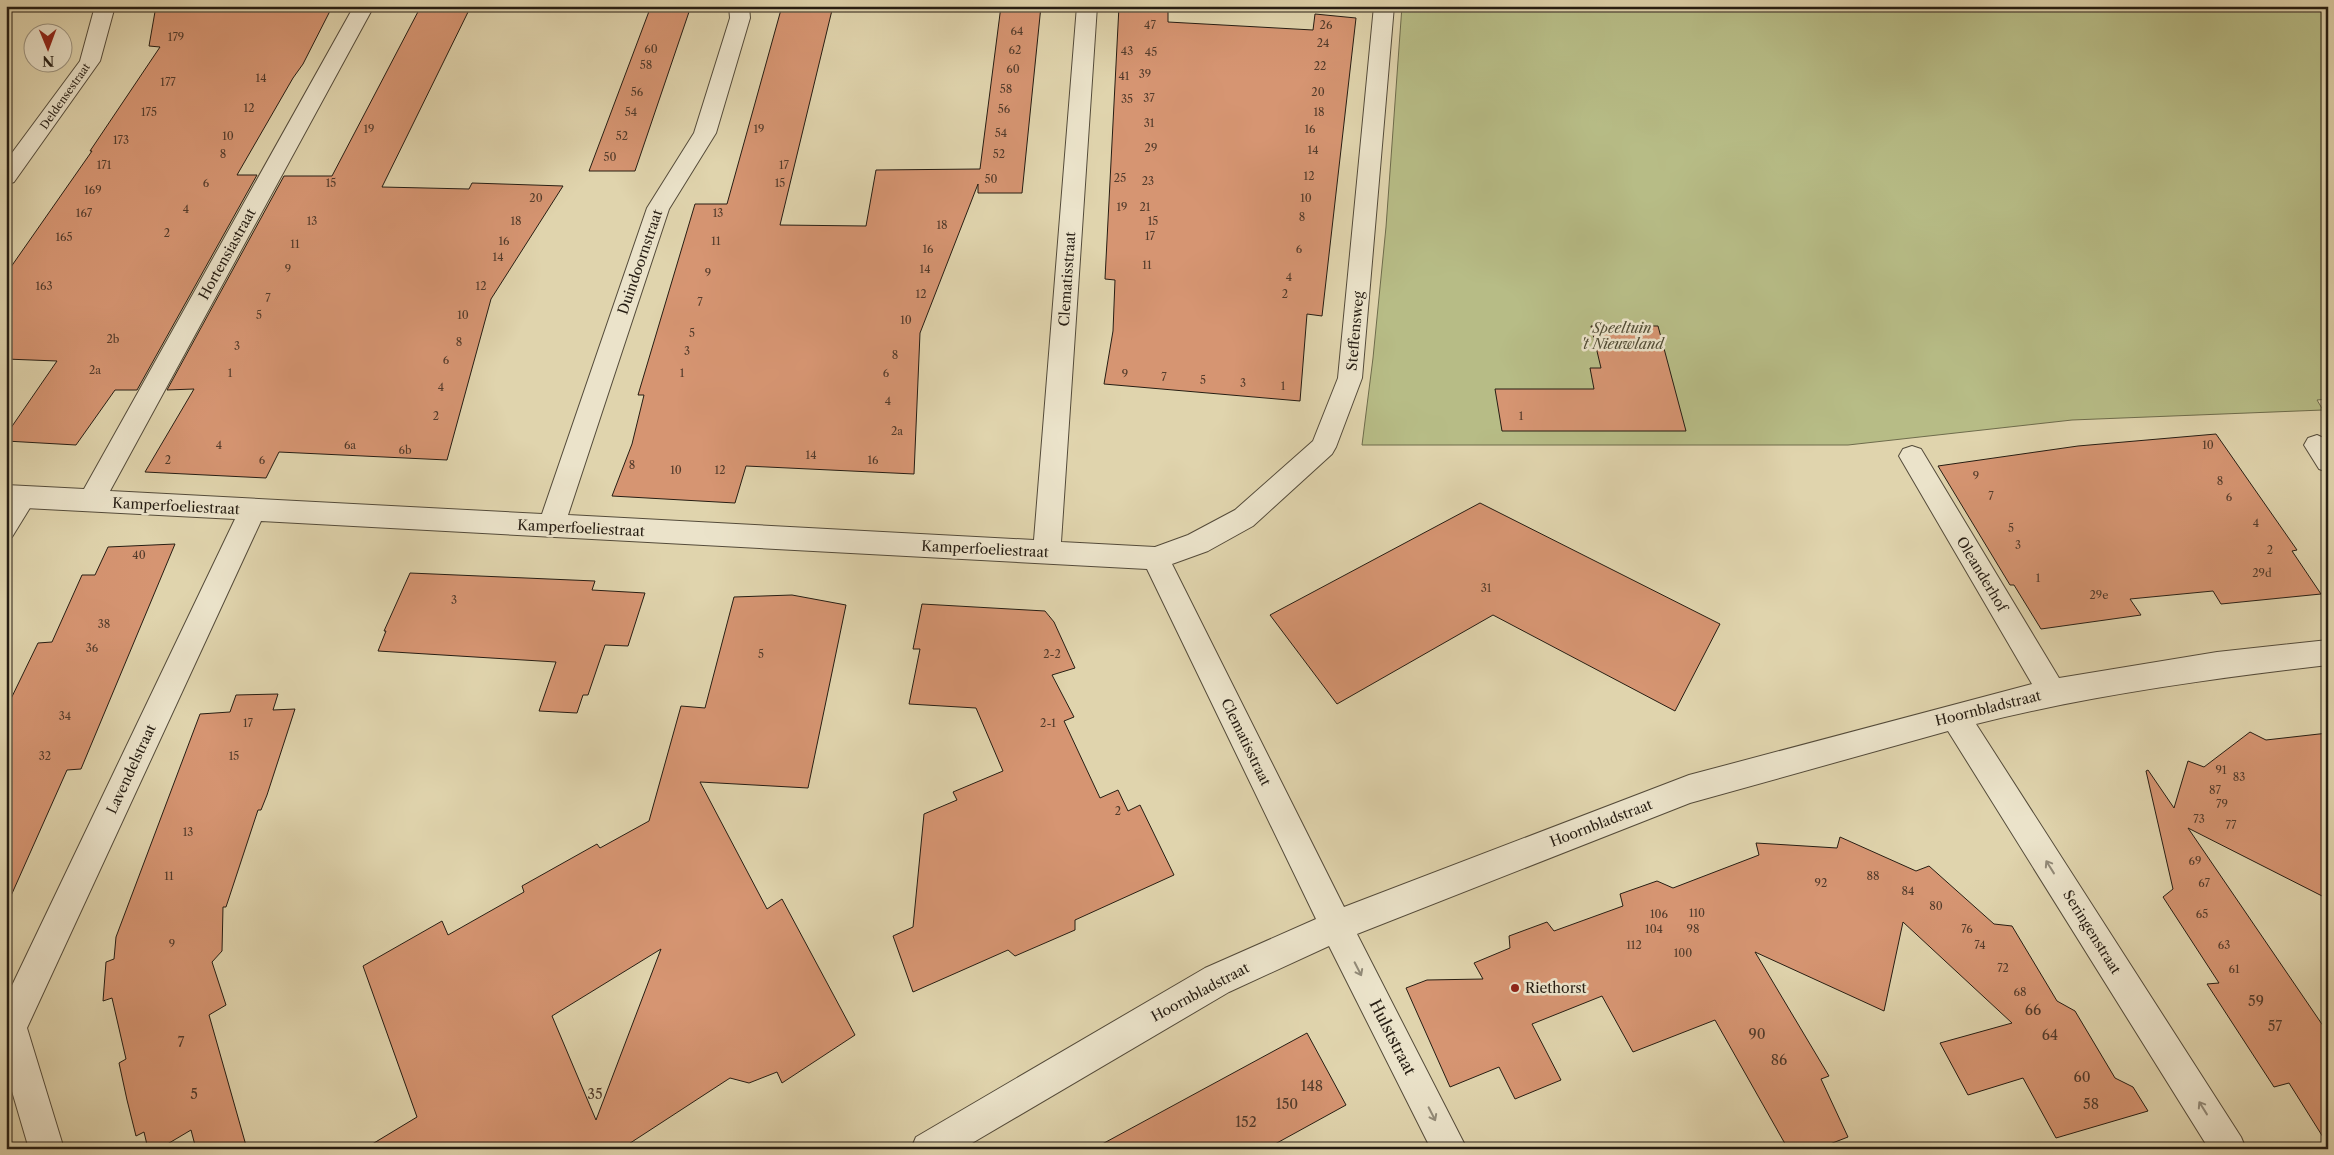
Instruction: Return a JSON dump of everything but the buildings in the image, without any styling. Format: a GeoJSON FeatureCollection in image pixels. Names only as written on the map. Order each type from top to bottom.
{"type":"FeatureCollection","features":[{"type":"Feature","properties":{"kind":"street","name":"Deldensestraat"},"geometry":{"type":"LineString","coordinates":[[6,177],[86,70],[105,6]]}},
{"type":"Feature","properties":{"kind":"street","name":"Hortensiastraat"},"geometry":{"type":"LineString","coordinates":[[91,501],[364,6]]}},
{"type":"Feature","properties":{"kind":"street","name":"Duindoornstraat"},"geometry":{"type":"LineString","coordinates":[[551,526],[658,208],[705,133],[740,18],[738,6]]}},
{"type":"Feature","properties":{"kind":"street","name":"Clematisstraat"},"geometry":{"type":"LineString","coordinates":[[1047,553],[1087,6]]}},
{"type":"Feature","properties":{"kind":"street","name":"Steffensweg"},"geometry":{"type":"LineString","coordinates":[[1155,558],[1198,542],[1244,518],[1323,447],[1350,378],[1384,6]]}},
{"type":"Feature","properties":{"kind":"street","name":"Oleanderhof"},"geometry":{"type":"LineString","coordinates":[[1912,456],[2052,692]]}},
{"type":"Feature","properties":{"kind":"street","name":"Kamperfoeliestraat"},"geometry":{"type":"LineString","coordinates":[[16,497],[1155,558]]}},
{"type":"Feature","properties":{"kind":"street","name":"Lavendelstraat"},"geometry":{"type":"LineString","coordinates":[[47,1149],[8,1032],[253,510]]}},
{"type":"Feature","properties":{"kind":"street","name":"Clematisstraat"},"geometry":{"type":"LineString","coordinates":[[1155,558],[1336,926]]}},
{"type":"Feature","properties":{"kind":"street","name":"Hoornbladstraat"},"geometry":{"type":"LineString","coordinates":[[928,1149],[1216,980],[1336,926],[1690,789],[1955,716],[2052,692],[2217,665],[2328,652]]}},
{"type":"Feature","properties":{"kind":"street","name":"Seringenstraat"},"geometry":{"type":"LineString","coordinates":[[1955,716],[2229,1149]]}},
{"type":"Feature","properties":{"kind":"street","name":"Hulststraat"},"geometry":{"type":"LineString","coordinates":[[1336,926],[1450,1149]]}},
{"type":"Feature","properties":{"kind":"lane"},"geometry":{"type":"LineString","coordinates":[[6,532],[16,497]]}},
{"type":"Feature","properties":{"kind":"green space","name":"Speeltuin 't Nieuwland"},"geometry":{"type":"Polygon","coordinates":[[[1402,6],[2328,6],[2328,399],[2317,400],[2323,410],[2072,420],[1848,445],[1362,445],[1386,227],[1402,6]]]}},
{"type":"Feature","properties":{"kind":"place","name":"Riethorst"},"geometry":{"type":"Point","coordinates":[1515,988]}}]}
